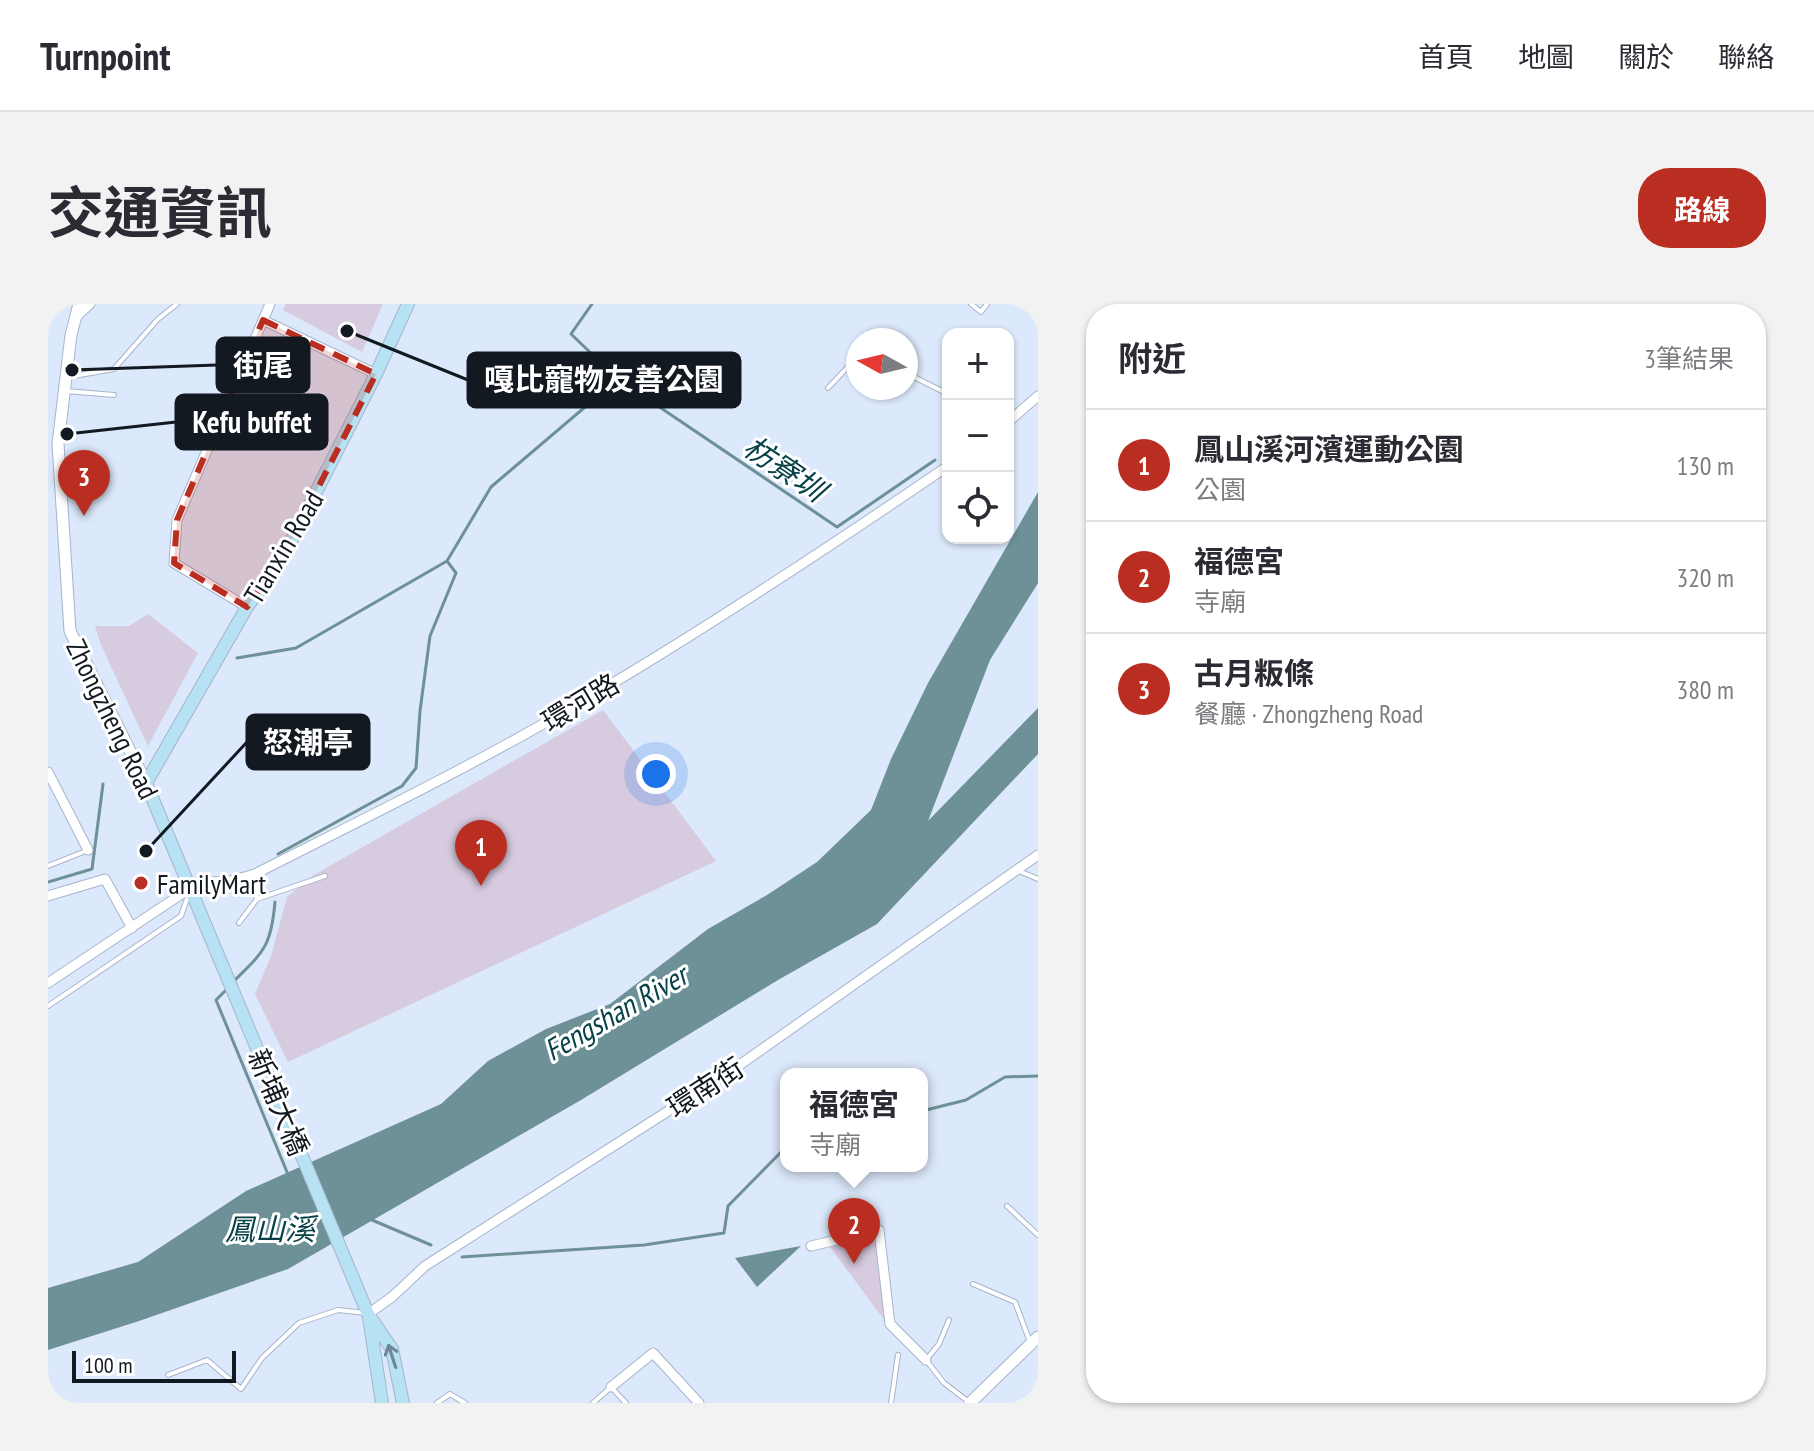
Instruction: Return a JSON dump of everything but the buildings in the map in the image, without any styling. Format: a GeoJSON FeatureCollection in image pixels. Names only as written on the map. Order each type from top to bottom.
{"type":"FeatureCollection","features":[{"type":"Feature","properties":{"kind":"main road","name":"Tianxin Road"},"geometry":{"type":"LineString","coordinates":[[146,783],[247,607],[284,555],[408,304]]}},
{"type":"Feature","properties":{"kind":"main road","name":"Zhongzheng Road"},"geometry":{"type":"LineString","coordinates":[[146,783],[189,891]]}},
{"type":"Feature","properties":{"kind":"main road","name":"新埔大橋"},"geometry":{"type":"LineString","coordinates":[[189,891],[368,1314]]}},
{"type":"Feature","properties":{"kind":"main road"},"geometry":{"type":"LineString","coordinates":[[368,1314],[382,1403]]}},
{"type":"Feature","properties":{"kind":"main road"},"geometry":{"type":"LineString","coordinates":[[368,1314],[392,1349],[403,1403]]}},
{"type":"Feature","properties":{"kind":"street","name":"Zhongzheng Road"},"geometry":{"type":"LineString","coordinates":[[79,304],[65,377],[58,444],[70,631],[146,783]]}},
{"type":"Feature","properties":{"kind":"street"},"geometry":{"type":"LineString","coordinates":[[76,317],[90,304]]}},
{"type":"Feature","properties":{"kind":"street"},"geometry":{"type":"LineString","coordinates":[[247,607],[174,563],[177,520],[270,304]]}},
{"type":"Feature","properties":{"kind":"street"},"geometry":{"type":"LineString","coordinates":[[263,320],[376,374]]}},
{"type":"Feature","properties":{"kind":"street"},"geometry":{"type":"LineString","coordinates":[[1014,417],[1038,396]]}},
{"type":"Feature","properties":{"kind":"street"},"geometry":{"type":"LineString","coordinates":[[48,455],[58,444]]}},
{"type":"Feature","properties":{"kind":"street","name":"環河路"},"geometry":{"type":"LineString","coordinates":[[48,983],[198,883],[230,881],[255,874],[471,764],[572,708],[840,540],[942,470]]}},
{"type":"Feature","properties":{"kind":"street"},"geometry":{"type":"LineString","coordinates":[[48,772],[88,850]]}},
{"type":"Feature","properties":{"kind":"street","name":"環南街"},"geometry":{"type":"LineString","coordinates":[[368,1314],[392,1297],[425,1266],[731,1071],[1038,855]]}},
{"type":"Feature","properties":{"kind":"street"},"geometry":{"type":"LineString","coordinates":[[48,896],[105,879],[132,928]]}},
{"type":"Feature","properties":{"kind":"street"},"geometry":{"type":"LineString","coordinates":[[811,1246],[879,1230],[890,1324],[926,1360]]}},
{"type":"Feature","properties":{"kind":"street"},"geometry":{"type":"LineString","coordinates":[[970,1403],[1034,1340]]}},
{"type":"Feature","properties":{"kind":"street"},"geometry":{"type":"LineString","coordinates":[[611,1387],[653,1353],[699,1403]]}},
{"type":"Feature","properties":{"kind":"lane"},"geometry":{"type":"LineString","coordinates":[[65,377],[114,369],[158,319],[177,304]]}},
{"type":"Feature","properties":{"kind":"lane"},"geometry":{"type":"LineString","coordinates":[[971,304],[981,312],[987,304]]}},
{"type":"Feature","properties":{"kind":"lane"},"geometry":{"type":"LineString","coordinates":[[828,388],[846,369]]}},
{"type":"Feature","properties":{"kind":"lane"},"geometry":{"type":"LineString","coordinates":[[918,379],[942,391]]}},
{"type":"Feature","properties":{"kind":"lane"},"geometry":{"type":"LineString","coordinates":[[64,390],[114,395]]}},
{"type":"Feature","properties":{"kind":"lane"},"geometry":{"type":"LineString","coordinates":[[48,866],[88,850]]}},
{"type":"Feature","properties":{"kind":"lane"},"geometry":{"type":"LineString","coordinates":[[1019,871],[1038,879]]}},
{"type":"Feature","properties":{"kind":"lane"},"geometry":{"type":"LineString","coordinates":[[255,874],[257,899]]}},
{"type":"Feature","properties":{"kind":"lane"},"geometry":{"type":"LineString","coordinates":[[239,923],[257,899],[325,876]]}},
{"type":"Feature","properties":{"kind":"lane"},"geometry":{"type":"LineString","coordinates":[[48,1006],[181,916],[189,891]]}},
{"type":"Feature","properties":{"kind":"lane"},"geometry":{"type":"LineString","coordinates":[[1007,1206],[1038,1235]]}},
{"type":"Feature","properties":{"kind":"lane"},"geometry":{"type":"LineString","coordinates":[[973,1284],[1015,1302],[1034,1340]]}},
{"type":"Feature","properties":{"kind":"lane"},"geometry":{"type":"LineString","coordinates":[[168,1375],[207,1360],[241,1389],[262,1358],[299,1323],[338,1310],[368,1314]]}},
{"type":"Feature","properties":{"kind":"lane"},"geometry":{"type":"LineString","coordinates":[[949,1320],[939,1344],[926,1360],[944,1383],[970,1403]]}},
{"type":"Feature","properties":{"kind":"lane"},"geometry":{"type":"LineString","coordinates":[[891,1403],[898,1355]]}},
{"type":"Feature","properties":{"kind":"lane"},"geometry":{"type":"LineString","coordinates":[[593,1403],[611,1387],[626,1403]]}},
{"type":"Feature","properties":{"kind":"lane"},"geometry":{"type":"LineString","coordinates":[[437,1403],[450,1394],[465,1403]]}},
{"type":"Feature","properties":{"kind":"highlighted area"},"geometry":{"type":"Polygon","coordinates":[[[263,320],[376,374],[284,555],[247,607],[174,563],[177,520],[263,320]]]}},
{"type":"Feature","properties":{"kind":"shaded area"},"geometry":{"type":"Polygon","coordinates":[[[286,304],[383,304],[362,352],[283,310],[286,304]]]}},
{"type":"Feature","properties":{"kind":"shaded area"},"geometry":{"type":"Polygon","coordinates":[[[148,614],[198,653],[148,746],[95,626],[129,626],[148,614]]]}},
{"type":"Feature","properties":{"kind":"shaded area"},"geometry":{"type":"Polygon","coordinates":[[[603,710],[716,861],[288,1062],[255,994],[271,956],[287,897],[312,876],[603,710]]]}},
{"type":"Feature","properties":{"kind":"shaded area"},"geometry":{"type":"Polygon","coordinates":[[[876,1235],[885,1321],[830,1247],[876,1235]]]}},
{"type":"Feature","properties":{"kind":"water","name":"鳳山溪"},"geometry":{"type":"Polygon","coordinates":[[[1038,492],[1038,583],[990,660],[928,821],[1038,708],[1038,754],[877,924],[288,1269],[48,1350],[48,1288],[138,1262],[246,1191],[441,1104],[488,1061],[546,1029],[610,1004],[708,929],[817,862],[871,810],[891,759],[928,683],[1008,544],[1014,544],[1014,534],[1038,492]]]}},
{"type":"Feature","properties":{"kind":"water"},"geometry":{"type":"Polygon","coordinates":[[[801,1246],[757,1287],[735,1258],[801,1246]]]}},
{"type":"Feature","properties":{"kind":"waterway","name":"枋寮圳"},"geometry":{"type":"LineString","coordinates":[[592,304],[571,334],[618,379],[837,527],[935,460]]}},
{"type":"Feature","properties":{"kind":"waterway","name":"枋寮圳"},"geometry":{"type":"LineString","coordinates":[[237,658],[296,648],[447,561],[491,487],[618,379]]}},
{"type":"Feature","properties":{"kind":"waterway"},"geometry":{"type":"LineString","coordinates":[[278,854],[402,786],[416,768],[430,636],[456,573],[447,561]]}},
{"type":"Feature","properties":{"kind":"waterway","name":"枋寮圳"},"geometry":{"type":"LineString","coordinates":[[48,882],[92,869],[103,784]]}},
{"type":"Feature","properties":{"kind":"waterway"},"geometry":{"type":"LineString","coordinates":[[232,983],[264,948],[271,930],[275,902]]}},
{"type":"Feature","properties":{"kind":"waterway"},"geometry":{"type":"LineString","coordinates":[[227,989],[216,1000],[287,1172]]}},
{"type":"Feature","properties":{"kind":"waterway"},"geometry":{"type":"LineString","coordinates":[[928,1110],[966,1100],[1005,1077],[1038,1076]]}},
{"type":"Feature","properties":{"kind":"waterway"},"geometry":{"type":"LineString","coordinates":[[462,1257],[644,1245],[724,1233],[728,1206],[780,1153]]}},
{"type":"Feature","properties":{"kind":"waterway"},"geometry":{"type":"LineString","coordinates":[[372,1220],[431,1245]]}},
{"type":"Feature","properties":{"kind":"place","name":"嘎比寵物友善公園"},"geometry":{"type":"Point","coordinates":[347,331]}},
{"type":"Feature","properties":{"kind":"place","name":"街尾"},"geometry":{"type":"Point","coordinates":[72,370]}},
{"type":"Feature","properties":{"kind":"place","name":"Kefu buffet"},"geometry":{"type":"Point","coordinates":[67,434]}},
{"type":"Feature","properties":{"kind":"place","name":"古月粄條"},"geometry":{"type":"Point","coordinates":[84,516]}},
{"type":"Feature","properties":{"kind":"place","name":"怒潮亭"},"geometry":{"type":"Point","coordinates":[146,851]}},
{"type":"Feature","properties":{"kind":"place","name":"FamilyMart"},"geometry":{"type":"Point","coordinates":[141,883]}},
{"type":"Feature","properties":{"kind":"place","name":"鳳山溪河濱運動公園"},"geometry":{"type":"Point","coordinates":[481,886]}},
{"type":"Feature","properties":{"kind":"place","name":"福德宮"},"geometry":{"type":"Point","coordinates":[854,1264]}},
{"type":"Feature","properties":{"kind":"water label","name":"Fengshan River"},"geometry":{"type":"Point","coordinates":[615,1012]}}]}
